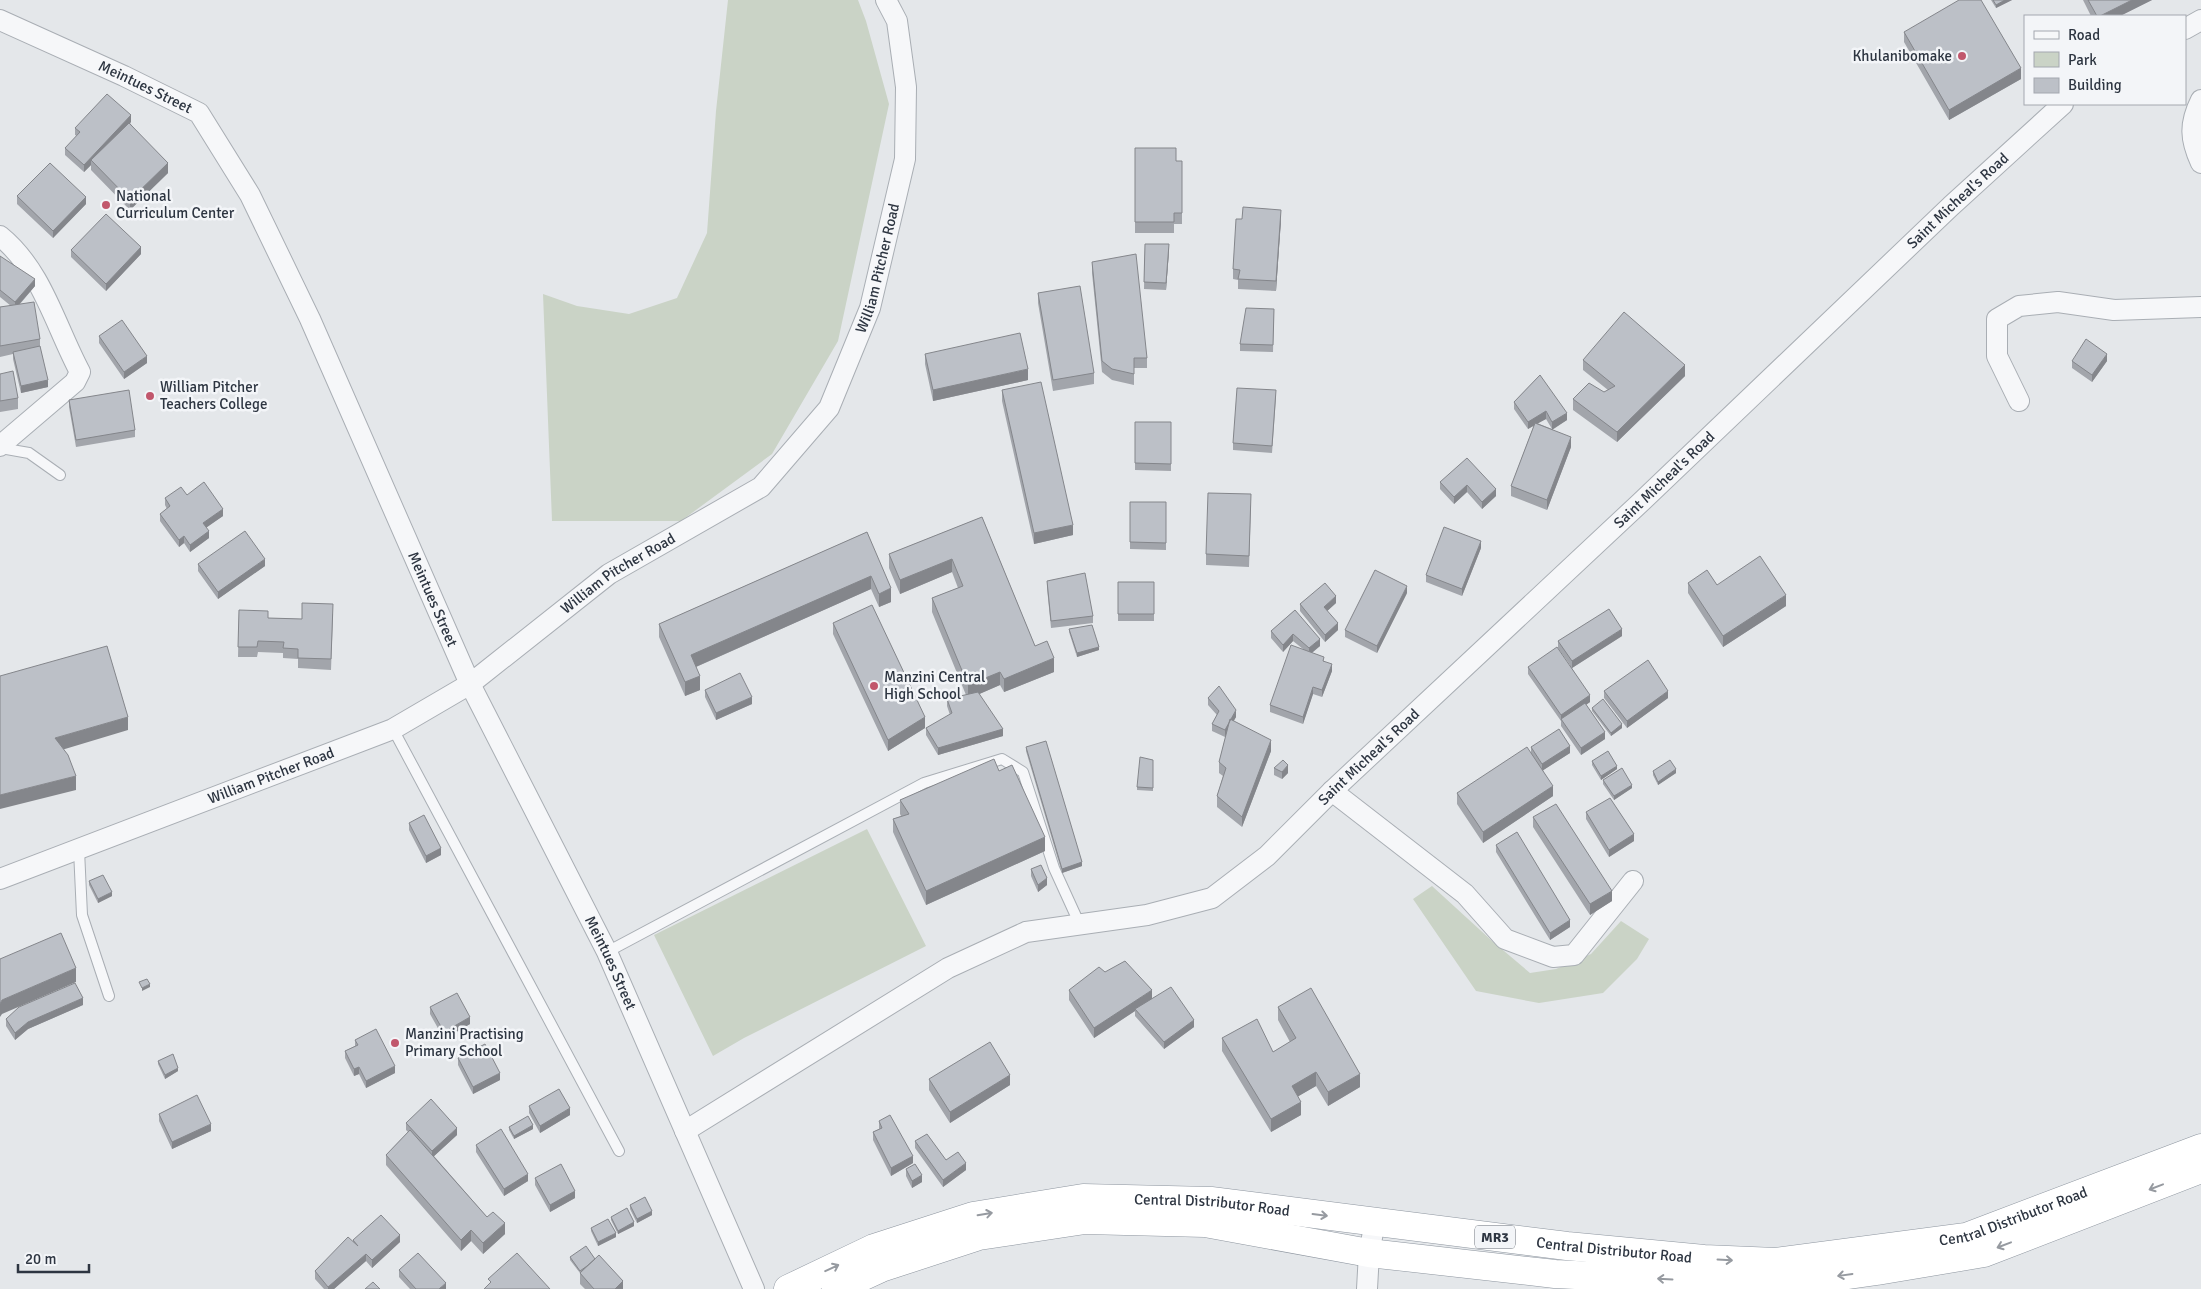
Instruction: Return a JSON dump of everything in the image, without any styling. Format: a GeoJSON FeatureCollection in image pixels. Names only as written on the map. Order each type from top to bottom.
{"type":"FeatureCollection","features":[{"type":"Feature","properties":{"kind":"highway","name":"Central Distributor Road"},"geometry":{"type":"LineString","coordinates":[[788,1289],[874,1248],[972,1216],[1083,1198],[1211,1201],[1577,1247],[1704,1259],[1776,1262],[1966,1237],[2201,1148]]}},
{"type":"Feature","properties":{"kind":"highway","name":"Central Distributor Road"},"geometry":{"type":"LineString","coordinates":[[836,1289],[881,1268],[979,1236],[1085,1220],[1205,1222],[1369,1253],[1555,1274],[1775,1285],[1877,1271],[1984,1253],[2201,1169]]}},
{"type":"Feature","properties":{"kind":"street","name":"William Pitcher Road"},"geometry":{"type":"LineString","coordinates":[[0,879],[393,729],[470,684],[608,574],[762,488],[829,408],[870,308],[905,159],[906,87],[897,21],[886,0]]}},
{"type":"Feature","properties":{"kind":"street","name":"Meintues Street"},"geometry":{"type":"LineString","coordinates":[[0,20],[124,76],[199,113],[250,194],[310,319],[470,684],[607,952],[754,1289]]}},
{"type":"Feature","properties":{"kind":"street"},"geometry":{"type":"LineString","coordinates":[[2186,28],[2201,20]]}},
{"type":"Feature","properties":{"kind":"street"},"geometry":{"type":"LineString","coordinates":[[2201,100],[2192,116],[2192,144],[2201,163]]}},
{"type":"Feature","properties":{"kind":"street","name":"Saint Micheal's Road"},"geometry":{"type":"LineString","coordinates":[[685,1131],[948,968],[1026,932],[1147,916],[1212,898],[1267,856],[1332,791],[1640,503],[1952,206],[2062,105]]}},
{"type":"Feature","properties":{"kind":"street"},"geometry":{"type":"LineString","coordinates":[[0,236],[9,243],[30,269],[49,304],[80,372],[75,382],[0,447]]}},
{"type":"Feature","properties":{"kind":"street"},"geometry":{"type":"LineString","coordinates":[[2019,401],[1997,356],[1997,319],[2019,306],[2058,302],[2114,310],[2201,307]]}},
{"type":"Feature","properties":{"kind":"street"},"geometry":{"type":"LineString","coordinates":[[1332,791],[1465,894],[1505,939],[1536,952],[1553,957],[1574,955],[1633,881]]}},
{"type":"Feature","properties":{"kind":"street"},"geometry":{"type":"LineString","coordinates":[[1367,1289],[1369,1253],[1375,1222]]}},
{"type":"Feature","properties":{"kind":"lane"},"geometry":{"type":"LineString","coordinates":[[0,447],[29,453],[60,475]]}},
{"type":"Feature","properties":{"kind":"lane"},"geometry":{"type":"LineString","coordinates":[[393,729],[620,1151]]}},
{"type":"Feature","properties":{"kind":"lane"},"geometry":{"type":"LineString","coordinates":[[607,952],[924,783],[1002,759],[1023,772],[1054,868],[1080,924]]}},
{"type":"Feature","properties":{"kind":"lane"},"geometry":{"type":"LineString","coordinates":[[79,850],[82,915],[109,996]]}},
{"type":"Feature","properties":{"kind":"green space"},"geometry":{"type":"Polygon","coordinates":[[[728,0],[858,0],[866,21],[889,104],[838,341],[772,454],[681,521],[552,521],[543,294],[577,306],[629,314],[677,298],[707,233],[716,111],[728,0]]]}},
{"type":"Feature","properties":{"kind":"green space"},"geometry":{"type":"Polygon","coordinates":[[[867,829],[926,946],[744,1038],[713,1056],[654,935],[867,829]]]}},
{"type":"Feature","properties":{"kind":"green space"},"geometry":{"type":"Polygon","coordinates":[[[1432,886],[1530,973],[1556,969],[1591,954],[1621,921],[1649,939],[1637,959],[1603,993],[1539,1003],[1476,991],[1413,899],[1432,886]]]}},
{"type":"Feature","properties":{"kind":"building"},"geometry":{"type":"Polygon","coordinates":[[[1959,0],[1981,0],[2021,68],[1949,110],[1904,32],[1959,0]]]}},
{"type":"Feature","properties":{"kind":"building"},"geometry":{"type":"Polygon","coordinates":[[[1993,0],[2005,0],[1996,5],[1993,0]]]}},
{"type":"Feature","properties":{"kind":"building"},"geometry":{"type":"Polygon","coordinates":[[[2088,0],[2132,0],[2102,15],[2096,15],[2088,0]]]}},
{"type":"Feature","properties":{"kind":"building"},"geometry":{"type":"Polygon","coordinates":[[[107,94],[131,115],[84,165],[65,148],[80,132],[75,128],[107,94]]]}},
{"type":"Feature","properties":{"kind":"building"},"geometry":{"type":"Polygon","coordinates":[[[129,123],[168,163],[130,200],[91,160],[129,123]]]}},
{"type":"Feature","properties":{"kind":"building"},"geometry":{"type":"Polygon","coordinates":[[[1135,148],[1176,148],[1176,161],[1182,161],[1182,213],[1174,213],[1174,222],[1135,222],[1135,148]]]}},
{"type":"Feature","properties":{"kind":"building"},"geometry":{"type":"Polygon","coordinates":[[[50,163],[86,197],[53,231],[17,196],[50,163]]]}},
{"type":"Feature","properties":{"kind":"building"},"geometry":{"type":"Polygon","coordinates":[[[1243,207],[1281,210],[1276,281],[1238,279],[1240,270],[1233,269],[1236,219],[1242,219],[1243,207]]]}},
{"type":"Feature","properties":{"kind":"building"},"geometry":{"type":"Polygon","coordinates":[[[106,214],[141,247],[106,284],[71,250],[106,214]]]}},
{"type":"Feature","properties":{"kind":"building"},"geometry":{"type":"Polygon","coordinates":[[[1145,244],[1169,244],[1166,283],[1144,282],[1145,244]]]}},
{"type":"Feature","properties":{"kind":"building"},"geometry":{"type":"Polygon","coordinates":[[[1136,254],[1147,358],[1134,358],[1134,374],[1112,369],[1102,361],[1092,262],[1136,254]]]}},
{"type":"Feature","properties":{"kind":"building"},"geometry":{"type":"Polygon","coordinates":[[[0,256],[35,279],[15,302],[0,290],[0,256]]]}},
{"type":"Feature","properties":{"kind":"building"},"geometry":{"type":"Polygon","coordinates":[[[1080,286],[1094,373],[1053,380],[1038,293],[1080,286]]]}},
{"type":"Feature","properties":{"kind":"building"},"geometry":{"type":"Polygon","coordinates":[[[34,302],[40,339],[0,346],[0,307],[34,302]]]}},
{"type":"Feature","properties":{"kind":"building"},"geometry":{"type":"Polygon","coordinates":[[[1246,308],[1274,309],[1273,345],[1240,344],[1246,308]]]}},
{"type":"Feature","properties":{"kind":"building"},"geometry":{"type":"Polygon","coordinates":[[[1624,312],[1685,365],[1617,432],[1573,399],[1589,383],[1604,392],[1615,386],[1583,360],[1624,312]]]}},
{"type":"Feature","properties":{"kind":"building"},"geometry":{"type":"Polygon","coordinates":[[[122,320],[147,356],[124,372],[99,336],[122,320]]]}},
{"type":"Feature","properties":{"kind":"building"},"geometry":{"type":"Polygon","coordinates":[[[1020,333],[1028,369],[933,390],[925,354],[1020,333]]]}},
{"type":"Feature","properties":{"kind":"building"},"geometry":{"type":"Polygon","coordinates":[[[2086,339],[2107,354],[2092,375],[2072,361],[2086,339]]]}},
{"type":"Feature","properties":{"kind":"building"},"geometry":{"type":"Polygon","coordinates":[[[40,346],[48,380],[21,386],[13,352],[40,346]]]}},
{"type":"Feature","properties":{"kind":"building"},"geometry":{"type":"Polygon","coordinates":[[[13,371],[18,398],[0,401],[0,374],[13,371]]]}},
{"type":"Feature","properties":{"kind":"building"},"geometry":{"type":"Polygon","coordinates":[[[1540,375],[1567,413],[1552,422],[1546,411],[1528,422],[1514,402],[1540,375]]]}},
{"type":"Feature","properties":{"kind":"building"},"geometry":{"type":"Polygon","coordinates":[[[1041,382],[1073,525],[1034,533],[1002,390],[1041,382]]]}},
{"type":"Feature","properties":{"kind":"building"},"geometry":{"type":"Polygon","coordinates":[[[1237,388],[1276,390],[1272,446],[1233,443],[1237,388]]]}},
{"type":"Feature","properties":{"kind":"building"},"geometry":{"type":"Polygon","coordinates":[[[129,390],[135,430],[76,440],[69,400],[129,390]]]}},
{"type":"Feature","properties":{"kind":"building"},"geometry":{"type":"Polygon","coordinates":[[[1135,422],[1171,422],[1171,464],[1135,463],[1135,422]]]}},
{"type":"Feature","properties":{"kind":"building"},"geometry":{"type":"Polygon","coordinates":[[[1535,423],[1571,437],[1547,500],[1511,486],[1535,423]]]}},
{"type":"Feature","properties":{"kind":"building"},"geometry":{"type":"Polygon","coordinates":[[[1467,458],[1496,489],[1482,502],[1467,485],[1454,497],[1440,482],[1467,458]]]}},
{"type":"Feature","properties":{"kind":"building"},"geometry":{"type":"Polygon","coordinates":[[[204,482],[223,509],[203,523],[209,531],[190,545],[184,536],[179,540],[160,514],[170,506],[165,498],[181,487],[187,495],[204,482]]]}},
{"type":"Feature","properties":{"kind":"building"},"geometry":{"type":"Polygon","coordinates":[[[1208,493],[1251,494],[1249,556],[1206,554],[1208,493]]]}},
{"type":"Feature","properties":{"kind":"building"},"geometry":{"type":"Polygon","coordinates":[[[1130,502],[1166,502],[1166,543],[1130,542],[1130,502]]]}},
{"type":"Feature","properties":{"kind":"building"},"geometry":{"type":"Polygon","coordinates":[[[982,517],[1035,646],[1047,641],[1054,658],[1004,679],[1000,672],[968,685],[932,598],[963,586],[952,559],[900,580],[889,554],[982,517]]]}},
{"type":"Feature","properties":{"kind":"building"},"geometry":{"type":"Polygon","coordinates":[[[1444,527],[1481,541],[1462,589],[1426,575],[1444,527]]]}},
{"type":"Feature","properties":{"kind":"building"},"geometry":{"type":"Polygon","coordinates":[[[245,531],[265,559],[218,592],[198,564],[245,531]]]}},
{"type":"Feature","properties":{"kind":"building"},"geometry":{"type":"Polygon","coordinates":[[[867,532],[891,588],[879,594],[871,576],[691,655],[700,676],[685,682],[659,624],[867,532]]]}},
{"type":"Feature","properties":{"kind":"building"},"geometry":{"type":"Polygon","coordinates":[[[1760,556],[1786,595],[1723,636],[1688,583],[1707,570],[1717,585],[1760,556]]]}},
{"type":"Feature","properties":{"kind":"building"},"geometry":{"type":"Polygon","coordinates":[[[1375,570],[1407,586],[1377,646],[1345,630],[1375,570]]]}},
{"type":"Feature","properties":{"kind":"building"},"geometry":{"type":"Polygon","coordinates":[[[1085,573],[1093,616],[1051,621],[1047,581],[1085,573]]]}},
{"type":"Feature","properties":{"kind":"building"},"geometry":{"type":"Polygon","coordinates":[[[1118,582],[1154,582],[1154,614],[1118,614],[1118,582]]]}},
{"type":"Feature","properties":{"kind":"building"},"geometry":{"type":"Polygon","coordinates":[[[1325,583],[1336,596],[1324,607],[1338,623],[1325,635],[1300,604],[1325,583]]]}},
{"type":"Feature","properties":{"kind":"building"},"geometry":{"type":"Polygon","coordinates":[[[302,603],[333,604],[331,659],[298,658],[298,649],[283,648],[284,642],[258,641],[257,647],[238,647],[239,610],[268,611],[268,618],[302,619],[302,603]]]}},
{"type":"Feature","properties":{"kind":"building"},"geometry":{"type":"Polygon","coordinates":[[[872,605],[925,717],[888,740],[833,623],[872,605]]]}},
{"type":"Feature","properties":{"kind":"building"},"geometry":{"type":"Polygon","coordinates":[[[1609,609],[1622,629],[1572,661],[1558,641],[1609,609]]]}},
{"type":"Feature","properties":{"kind":"building"},"geometry":{"type":"Polygon","coordinates":[[[1295,610],[1320,639],[1309,648],[1293,634],[1283,645],[1271,631],[1295,610]]]}},
{"type":"Feature","properties":{"kind":"building"},"geometry":{"type":"Polygon","coordinates":[[[1092,625],[1099,647],[1077,653],[1069,629],[1092,625]]]}},
{"type":"Feature","properties":{"kind":"building"},"geometry":{"type":"Polygon","coordinates":[[[1291,645],[1324,657],[1323,661],[1332,664],[1322,690],[1313,687],[1303,717],[1270,705],[1291,645]]]}},
{"type":"Feature","properties":{"kind":"building"},"geometry":{"type":"Polygon","coordinates":[[[107,646],[128,717],[55,738],[68,755],[76,776],[0,795],[0,676],[107,646]]]}},
{"type":"Feature","properties":{"kind":"building"},"geometry":{"type":"Polygon","coordinates":[[[1557,647],[1590,695],[1561,715],[1528,667],[1557,647]]]}},
{"type":"Feature","properties":{"kind":"building"},"geometry":{"type":"Polygon","coordinates":[[[1648,660],[1668,691],[1627,721],[1604,691],[1648,660]]]}},
{"type":"Feature","properties":{"kind":"building"},"geometry":{"type":"Polygon","coordinates":[[[740,673],[752,697],[716,713],[705,690],[740,673]]]}},
{"type":"Feature","properties":{"kind":"building"},"geometry":{"type":"Polygon","coordinates":[[[1219,686],[1236,710],[1225,730],[1212,724],[1219,711],[1208,698],[1219,686]]]}},
{"type":"Feature","properties":{"kind":"building"},"geometry":{"type":"Polygon","coordinates":[[[978,692],[1003,729],[938,748],[926,728],[952,713],[947,699],[978,692]]]}},
{"type":"Feature","properties":{"kind":"building"},"geometry":{"type":"Polygon","coordinates":[[[1603,699],[1622,724],[1611,733],[1592,708],[1603,699]]]}},
{"type":"Feature","properties":{"kind":"building"},"geometry":{"type":"Polygon","coordinates":[[[1585,703],[1605,732],[1581,748],[1561,719],[1585,703]]]}},
{"type":"Feature","properties":{"kind":"building"},"geometry":{"type":"Polygon","coordinates":[[[1230,719],[1271,740],[1242,817],[1217,796],[1226,768],[1219,762],[1230,719]]]}},
{"type":"Feature","properties":{"kind":"building"},"geometry":{"type":"Polygon","coordinates":[[[1559,729],[1570,746],[1542,764],[1531,747],[1559,729]]]}},
{"type":"Feature","properties":{"kind":"building"},"geometry":{"type":"Polygon","coordinates":[[[1046,741],[1082,862],[1062,869],[1026,747],[1046,741]]]}},
{"type":"Feature","properties":{"kind":"building"},"geometry":{"type":"Polygon","coordinates":[[[1527,747],[1553,786],[1483,832],[1457,793],[1527,747]]]}},
{"type":"Feature","properties":{"kind":"building"},"geometry":{"type":"Polygon","coordinates":[[[1608,751],[1617,766],[1601,776],[1592,761],[1608,751]]]}},
{"type":"Feature","properties":{"kind":"building"},"geometry":{"type":"Polygon","coordinates":[[[1140,757],[1153,760],[1153,788],[1137,787],[1140,757]]]}},
{"type":"Feature","properties":{"kind":"building"},"geometry":{"type":"Polygon","coordinates":[[[994,759],[999,771],[1012,765],[1045,837],[926,891],[893,819],[909,814],[900,800],[994,759]]]}},
{"type":"Feature","properties":{"kind":"building"},"geometry":{"type":"Polygon","coordinates":[[[1283,760],[1288,765],[1282,772],[1274,768],[1283,760]]]}},
{"type":"Feature","properties":{"kind":"building"},"geometry":{"type":"Polygon","coordinates":[[[1670,760],[1676,769],[1658,782],[1653,771],[1670,760]]]}},
{"type":"Feature","properties":{"kind":"building"},"geometry":{"type":"Polygon","coordinates":[[[1622,768],[1632,785],[1614,796],[1603,780],[1622,768]]]}},
{"type":"Feature","properties":{"kind":"building"},"geometry":{"type":"Polygon","coordinates":[[[1610,798],[1634,834],[1609,850],[1586,812],[1610,798]]]}},
{"type":"Feature","properties":{"kind":"building"},"geometry":{"type":"Polygon","coordinates":[[[1556,804],[1612,891],[1590,904],[1533,817],[1556,804]]]}},
{"type":"Feature","properties":{"kind":"building"},"geometry":{"type":"Polygon","coordinates":[[[424,815],[441,848],[426,856],[409,823],[424,815]]]}},
{"type":"Feature","properties":{"kind":"building"},"geometry":{"type":"Polygon","coordinates":[[[1517,832],[1570,920],[1550,933],[1496,845],[1517,832]]]}},
{"type":"Feature","properties":{"kind":"building"},"geometry":{"type":"Polygon","coordinates":[[[1041,865],[1047,878],[1038,885],[1031,869],[1041,865]]]}},
{"type":"Feature","properties":{"kind":"building"},"geometry":{"type":"Polygon","coordinates":[[[103,875],[112,892],[98,899],[89,881],[103,875]]]}},
{"type":"Feature","properties":{"kind":"building"},"geometry":{"type":"Polygon","coordinates":[[[61,933],[76,968],[2,1000],[0,1004],[0,959],[61,933]]]}},
{"type":"Feature","properties":{"kind":"building"},"geometry":{"type":"Polygon","coordinates":[[[1125,961],[1152,990],[1094,1028],[1069,990],[1099,967],[1105,972],[1125,961]]]}},
{"type":"Feature","properties":{"kind":"building"},"geometry":{"type":"Polygon","coordinates":[[[147,979],[150,984],[142,988],[139,982],[147,979]]]}},
{"type":"Feature","properties":{"kind":"building"},"geometry":{"type":"Polygon","coordinates":[[[75,983],[83,998],[28,1022],[15,1033],[6,1019],[19,1007],[75,983]]]}},
{"type":"Feature","properties":{"kind":"building"},"geometry":{"type":"Polygon","coordinates":[[[1171,987],[1194,1020],[1164,1042],[1135,1009],[1171,987]]]}},
{"type":"Feature","properties":{"kind":"building"},"geometry":{"type":"Polygon","coordinates":[[[1311,988],[1360,1074],[1328,1092],[1316,1072],[1292,1086],[1301,1102],[1271,1119],[1222,1038],[1257,1019],[1273,1052],[1296,1038],[1278,1007],[1311,988]]]}},
{"type":"Feature","properties":{"kind":"building"},"geometry":{"type":"Polygon","coordinates":[[[457,993],[470,1017],[444,1032],[430,1007],[457,993]]]}},
{"type":"Feature","properties":{"kind":"building"},"geometry":{"type":"Polygon","coordinates":[[[376,1029],[395,1066],[366,1081],[359,1067],[354,1069],[345,1051],[358,1045],[355,1040],[376,1029]]]}},
{"type":"Feature","properties":{"kind":"building"},"geometry":{"type":"Polygon","coordinates":[[[990,1042],[1010,1075],[950,1112],[929,1079],[990,1042]]]}},
{"type":"Feature","properties":{"kind":"building"},"geometry":{"type":"Polygon","coordinates":[[[485,1044],[500,1073],[473,1087],[458,1058],[485,1044]]]}},
{"type":"Feature","properties":{"kind":"building"},"geometry":{"type":"Polygon","coordinates":[[[173,1054],[178,1068],[165,1075],[158,1061],[173,1054]]]}},
{"type":"Feature","properties":{"kind":"building"},"geometry":{"type":"Polygon","coordinates":[[[559,1089],[570,1108],[540,1126],[529,1106],[559,1089]]]}},
{"type":"Feature","properties":{"kind":"building"},"geometry":{"type":"Polygon","coordinates":[[[197,1095],[211,1124],[172,1142],[159,1114],[197,1095]]]}},
{"type":"Feature","properties":{"kind":"building"},"geometry":{"type":"Polygon","coordinates":[[[431,1099],[457,1128],[432,1151],[406,1123],[431,1099]]]}},
{"type":"Feature","properties":{"kind":"building"},"geometry":{"type":"Polygon","coordinates":[[[890,1115],[913,1156],[891,1168],[873,1132],[882,1128],[879,1121],[890,1115]]]}},
{"type":"Feature","properties":{"kind":"building"},"geometry":{"type":"Polygon","coordinates":[[[528,1116],[533,1125],[514,1136],[509,1127],[528,1116]]]}},
{"type":"Feature","properties":{"kind":"building"},"geometry":{"type":"Polygon","coordinates":[[[501,1129],[528,1174],[504,1189],[476,1145],[501,1129]]]}},
{"type":"Feature","properties":{"kind":"building"},"geometry":{"type":"Polygon","coordinates":[[[410,1130],[487,1217],[493,1212],[505,1223],[483,1243],[471,1230],[461,1240],[386,1155],[410,1130]]]}},
{"type":"Feature","properties":{"kind":"building"},"geometry":{"type":"Polygon","coordinates":[[[927,1134],[946,1160],[958,1152],[966,1163],[943,1180],[915,1141],[927,1134]]]}},
{"type":"Feature","properties":{"kind":"building"},"geometry":{"type":"Polygon","coordinates":[[[561,1164],[575,1191],[550,1205],[535,1178],[561,1164]]]}},
{"type":"Feature","properties":{"kind":"building"},"geometry":{"type":"Polygon","coordinates":[[[915,1164],[922,1175],[912,1181],[906,1169],[915,1164]]]}},
{"type":"Feature","properties":{"kind":"building"},"geometry":{"type":"Polygon","coordinates":[[[645,1197],[652,1211],[637,1219],[630,1205],[645,1197]]]}},
{"type":"Feature","properties":{"kind":"building"},"geometry":{"type":"Polygon","coordinates":[[[627,1208],[634,1222],[618,1231],[611,1217],[627,1208]]]}},
{"type":"Feature","properties":{"kind":"building"},"geometry":{"type":"Polygon","coordinates":[[[381,1215],[400,1235],[372,1260],[366,1254],[328,1287],[315,1271],[348,1237],[358,1246],[353,1240],[381,1215]]]}},
{"type":"Feature","properties":{"kind":"building"},"geometry":{"type":"Polygon","coordinates":[[[608,1219],[616,1233],[598,1242],[591,1228],[608,1219]]]}},
{"type":"Feature","properties":{"kind":"building"},"geometry":{"type":"Polygon","coordinates":[[[586,1246],[595,1259],[580,1271],[570,1257],[586,1246]]]}},
{"type":"Feature","properties":{"kind":"building"},"geometry":{"type":"Polygon","coordinates":[[[418,1253],[446,1283],[439,1289],[416,1289],[399,1270],[418,1253]]]}},
{"type":"Feature","properties":{"kind":"building"},"geometry":{"type":"Polygon","coordinates":[[[517,1253],[550,1289],[484,1289],[491,1282],[488,1279],[517,1253]]]}},
{"type":"Feature","properties":{"kind":"building"},"geometry":{"type":"Polygon","coordinates":[[[599,1255],[623,1281],[615,1289],[594,1289],[580,1273],[599,1255]]]}},
{"type":"Feature","properties":{"kind":"building"},"geometry":{"type":"Polygon","coordinates":[[[373,1282],[380,1289],[365,1289],[373,1282]]]}},
{"type":"Feature","properties":{"kind":"place","name":"Khulanibomake"},"geometry":{"type":"Point","coordinates":[1962,56]}},
{"type":"Feature","properties":{"kind":"place","name":"National Curriculum Center"},"geometry":{"type":"Point","coordinates":[106,205]}},
{"type":"Feature","properties":{"kind":"place","name":"William Pitcher Teachers College"},"geometry":{"type":"Point","coordinates":[150,396]}},
{"type":"Feature","properties":{"kind":"place","name":"Manzini Central High School"},"geometry":{"type":"Point","coordinates":[874,686]}},
{"type":"Feature","properties":{"kind":"place","name":"Manzini Practising Primary School"},"geometry":{"type":"Point","coordinates":[395,1043]}}]}
